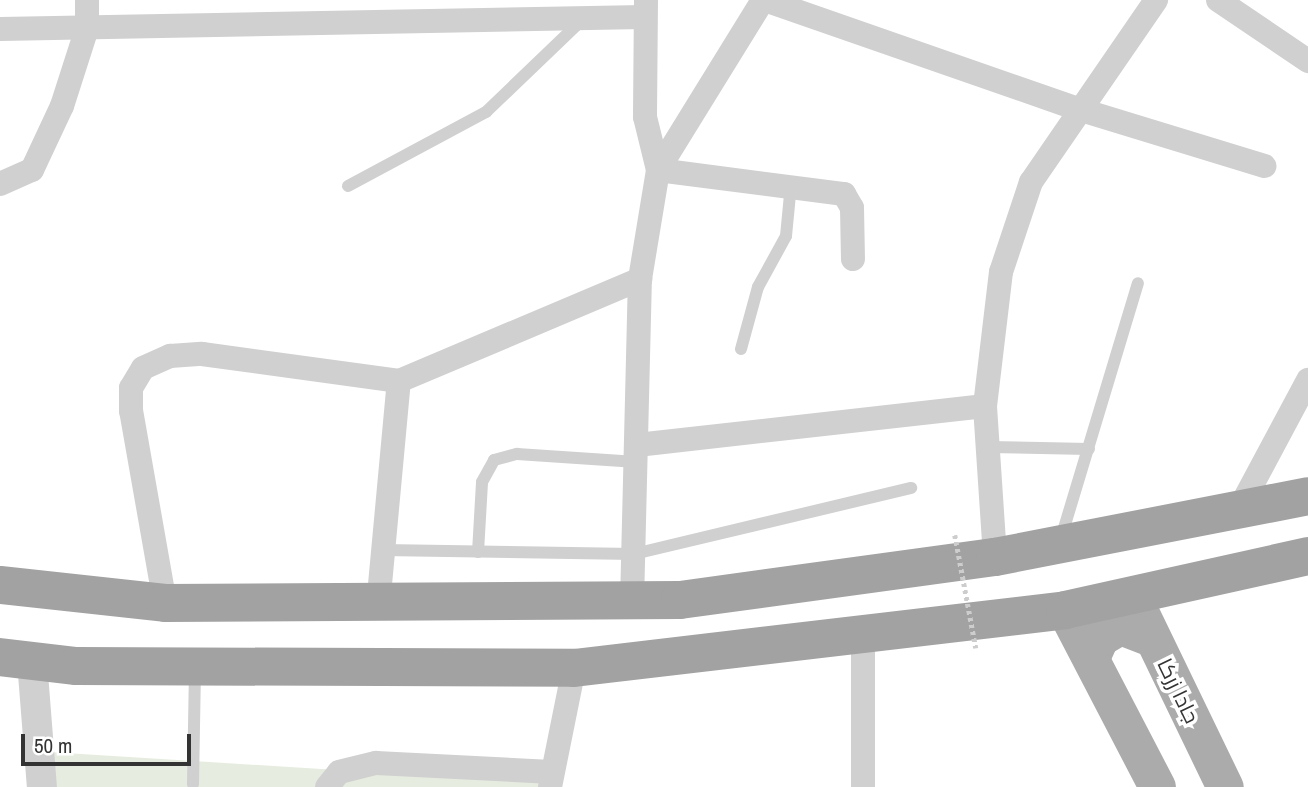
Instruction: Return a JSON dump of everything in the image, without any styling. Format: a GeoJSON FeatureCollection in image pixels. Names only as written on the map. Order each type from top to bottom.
{"type":"FeatureCollection","features":[{"type":"Feature","properties":{"kind":"highway"},"geometry":{"type":"LineString","coordinates":[[0,585],[165,603],[378,606],[632,603],[995,557],[1237,513],[1308,496]]}},
{"type":"Feature","properties":{"kind":"highway"},"geometry":{"type":"LineString","coordinates":[[16,659],[195,667],[574,668],[863,638],[1065,610],[1308,556]]}},
{"type":"Feature","properties":{"kind":"highway"},"geometry":{"type":"LineString","coordinates":[[0,567],[68,593]]}},
{"type":"Feature","properties":{"kind":"main road","name":"جادا زرکا"},"geometry":{"type":"LineString","coordinates":[[1132,594],[1225,787]]}},
{"type":"Feature","properties":{"kind":"main road"},"geometry":{"type":"LineString","coordinates":[[1065,610],[1157,787]]}},
{"type":"Feature","properties":{"kind":"main road"},"geometry":{"type":"LineString","coordinates":[[1091,659],[1100,638],[1120,626],[1152,638]]}},
{"type":"Feature","properties":{"kind":"street"},"geometry":{"type":"LineString","coordinates":[[0,184],[32,170],[87,28],[87,0]]}},
{"type":"Feature","properties":{"kind":"street"},"geometry":{"type":"LineString","coordinates":[[632,603],[640,279],[658,170],[764,0],[1077,109],[1264,166]]}},
{"type":"Feature","properties":{"kind":"street"},"geometry":{"type":"LineString","coordinates":[[995,557],[985,406],[1000,271],[1031,182],[1077,109],[1156,0]]}},
{"type":"Feature","properties":{"kind":"street"},"geometry":{"type":"LineString","coordinates":[[1218,0],[1307,60]]}},
{"type":"Feature","properties":{"kind":"street"},"geometry":{"type":"LineString","coordinates":[[0,29],[584,18],[645,9],[645,117],[658,170]]}},
{"type":"Feature","properties":{"kind":"street"},"geometry":{"type":"LineString","coordinates":[[658,170],[791,184],[844,194],[852,208],[853,259]]}},
{"type":"Feature","properties":{"kind":"street"},"geometry":{"type":"LineString","coordinates":[[165,603],[131,411],[131,388],[143,368],[170,356],[202,354],[399,380],[640,279]]}},
{"type":"Feature","properties":{"kind":"street"},"geometry":{"type":"LineString","coordinates":[[378,606],[399,380]]}},
{"type":"Feature","properties":{"kind":"street"},"geometry":{"type":"LineString","coordinates":[[1237,513],[1308,380]]}},
{"type":"Feature","properties":{"kind":"street"},"geometry":{"type":"LineString","coordinates":[[637,454],[985,406]]}},
{"type":"Feature","properties":{"kind":"street"},"geometry":{"type":"LineString","coordinates":[[863,638],[863,787]]}},
{"type":"Feature","properties":{"kind":"street"},"geometry":{"type":"LineString","coordinates":[[16,659],[42,787]]}},
{"type":"Feature","properties":{"kind":"street"},"geometry":{"type":"LineString","coordinates":[[327,787],[339,772],[376,763],[551,779],[574,668]]}},
{"type":"Feature","properties":{"kind":"lane"},"geometry":{"type":"LineString","coordinates":[[348,186],[486,112],[584,18]]}},
{"type":"Feature","properties":{"kind":"lane"},"geometry":{"type":"LineString","coordinates":[[741,349],[758,287],[786,236],[791,184]]}},
{"type":"Feature","properties":{"kind":"lane"},"geometry":{"type":"LineString","coordinates":[[1059,545],[1138,283]]}},
{"type":"Feature","properties":{"kind":"lane"},"geometry":{"type":"LineString","coordinates":[[986,447],[1089,449]]}},
{"type":"Feature","properties":{"kind":"lane"},"geometry":{"type":"LineString","coordinates":[[478,552],[482,482],[494,460],[517,454],[637,454]]}},
{"type":"Feature","properties":{"kind":"lane"},"geometry":{"type":"LineString","coordinates":[[383,550],[634,554],[911,488]]}},
{"type":"Feature","properties":{"kind":"lane"},"geometry":{"type":"LineString","coordinates":[[193,784],[195,667]]}},
{"type":"Feature","properties":{"kind":"path"},"geometry":{"type":"LineString","coordinates":[[955,535],[976,648]]}},
{"type":"Feature","properties":{"kind":"shaded area"},"geometry":{"type":"Polygon","coordinates":[[[33,751],[369,772],[543,778],[541,787],[42,787],[33,751]]]}}]}
